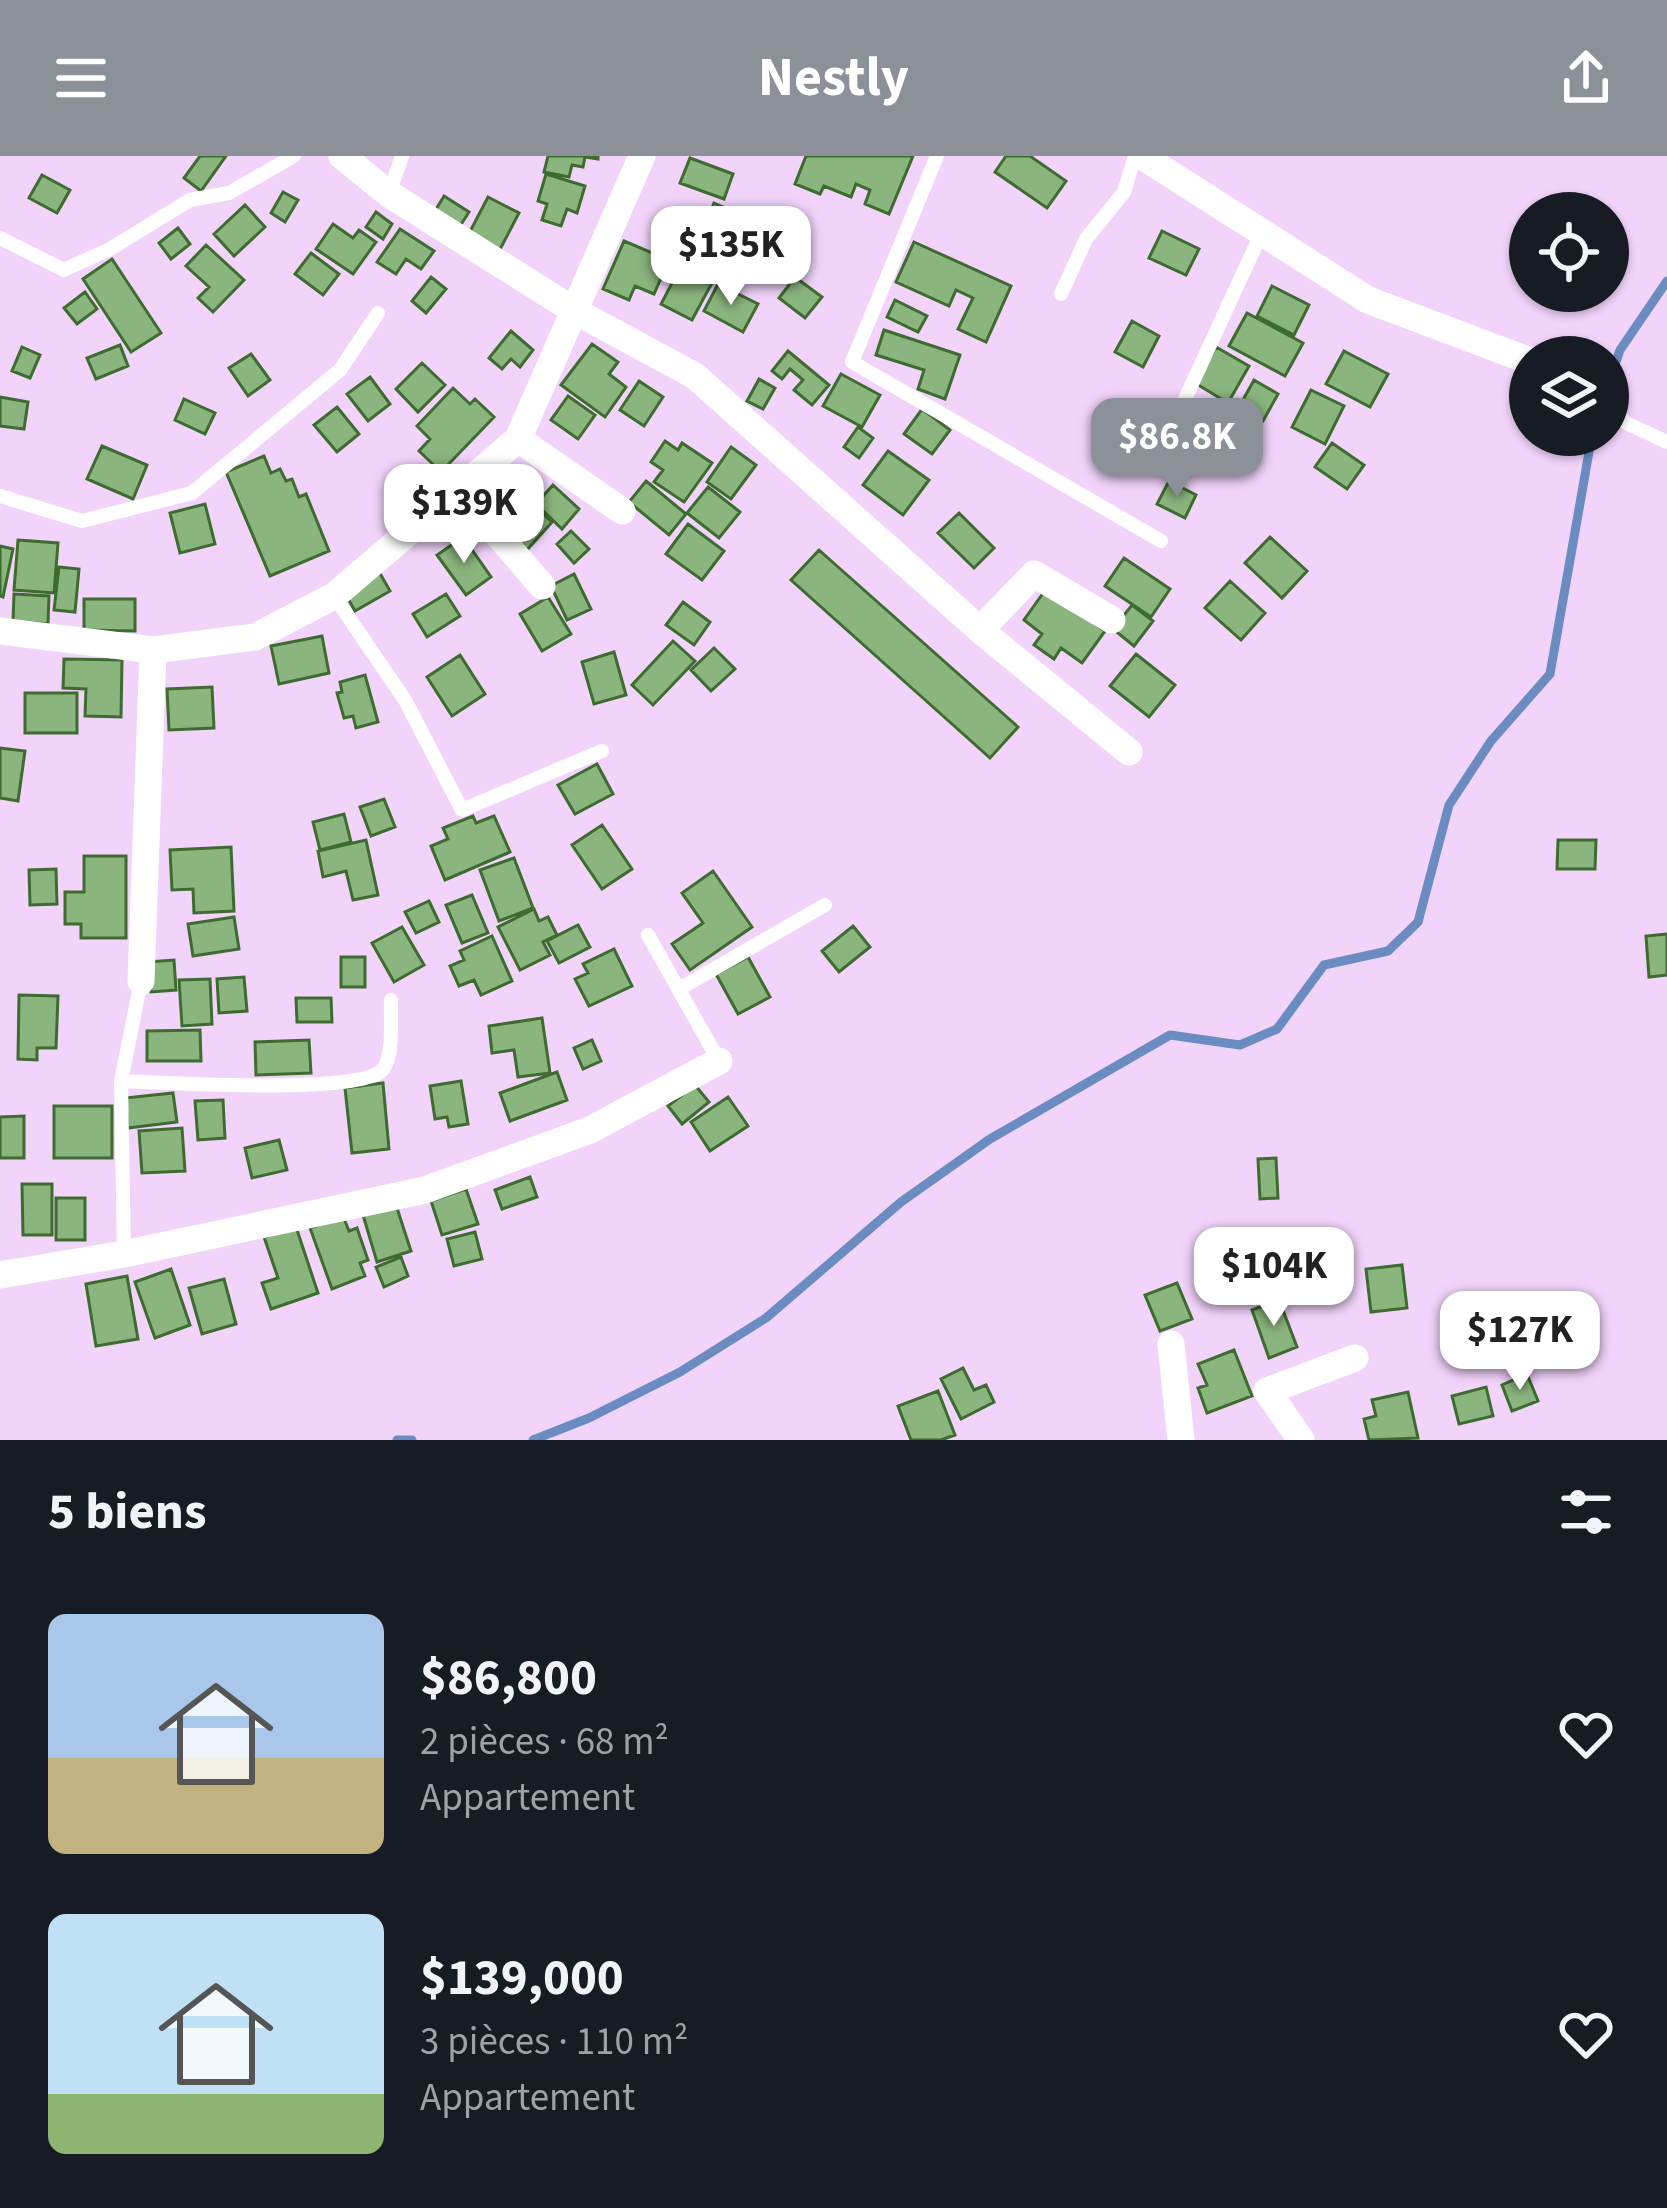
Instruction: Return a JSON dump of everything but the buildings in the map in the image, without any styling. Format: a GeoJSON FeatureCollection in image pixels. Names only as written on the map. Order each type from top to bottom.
{"type":"FeatureCollection","features":[{"type":"Feature","properties":{"kind":"street"},"geometry":{"type":"LineString","coordinates":[[342,156],[389,194],[575,311],[695,376],[980,630],[1129,752]]}},
{"type":"Feature","properties":{"kind":"street"},"geometry":{"type":"LineString","coordinates":[[0,631],[153,650],[255,637],[334,596],[518,439],[642,156]]}},
{"type":"Feature","properties":{"kind":"street"},"geometry":{"type":"LineString","coordinates":[[1138,156],[1368,300],[1509,353]]}},
{"type":"Feature","properties":{"kind":"street"},"geometry":{"type":"LineString","coordinates":[[518,439],[622,511]]}},
{"type":"Feature","properties":{"kind":"street"},"geometry":{"type":"LineString","coordinates":[[460,490],[542,586]]}},
{"type":"Feature","properties":{"kind":"street"},"geometry":{"type":"LineString","coordinates":[[980,630],[1034,574],[1112,620]]}},
{"type":"Feature","properties":{"kind":"street"},"geometry":{"type":"LineString","coordinates":[[141,981],[153,650]]}},
{"type":"Feature","properties":{"kind":"street"},"geometry":{"type":"LineString","coordinates":[[0,1275],[124,1254],[425,1190],[590,1130],[719,1061]]}},
{"type":"Feature","properties":{"kind":"street"},"geometry":{"type":"LineString","coordinates":[[1172,1344],[1181,1440]]}},
{"type":"Feature","properties":{"kind":"street"},"geometry":{"type":"LineString","coordinates":[[1301,1440],[1267,1391],[1355,1358]]}},
{"type":"Feature","properties":{"kind":"lane"},"geometry":{"type":"LineString","coordinates":[[0,238],[64,270],[110,249],[190,200],[229,194],[294,156]]}},
{"type":"Feature","properties":{"kind":"lane"},"geometry":{"type":"LineString","coordinates":[[389,194],[402,156]]}},
{"type":"Feature","properties":{"kind":"lane"},"geometry":{"type":"LineString","coordinates":[[937,156],[852,362],[1161,542]]}},
{"type":"Feature","properties":{"kind":"lane"},"geometry":{"type":"LineString","coordinates":[[1061,294],[1086,239],[1124,192],[1138,156]]}},
{"type":"Feature","properties":{"kind":"lane"},"geometry":{"type":"LineString","coordinates":[[1174,423],[1262,232]]}},
{"type":"Feature","properties":{"kind":"lane"},"geometry":{"type":"LineString","coordinates":[[0,496],[82,521],[191,493],[340,370],[378,313]]}},
{"type":"Feature","properties":{"kind":"lane"},"geometry":{"type":"LineString","coordinates":[[1629,425],[1667,442]]}},
{"type":"Feature","properties":{"kind":"lane"},"geometry":{"type":"LineString","coordinates":[[334,596],[405,700],[462,810],[602,751]]}},
{"type":"Feature","properties":{"kind":"lane"},"geometry":{"type":"LineString","coordinates":[[679,989],[825,905]]}},
{"type":"Feature","properties":{"kind":"lane"},"geometry":{"type":"LineString","coordinates":[[648,934],[719,1061]]}},
{"type":"Feature","properties":{"kind":"lane"},"geometry":{"type":"LineString","coordinates":[[124,1254],[121,1082],[141,981]]}},
{"type":"Feature","properties":{"kind":"lane"},"geometry":{"type":"LineString","coordinates":[[121,1082],[241,1087],[349,1080],[379,1073],[387,1062],[391,1000]]}},
{"type":"Feature","properties":{"kind":"waterway"},"geometry":{"type":"LineString","coordinates":[[1629,337],[1667,281]]}},
{"type":"Feature","properties":{"kind":"waterway"},"geometry":{"type":"LineString","coordinates":[[533,1440],[680,1372],[766,1318],[901,1202],[990,1139],[1170,1035],[1240,1045],[1277,1029],[1324,965],[1388,951],[1418,922],[1449,805],[1491,741],[1550,674],[1588,456]]}},
{"type":"Feature","properties":{"kind":"waterway"},"geometry":{"type":"LineString","coordinates":[[397,1440],[412,1440]]}}]}
